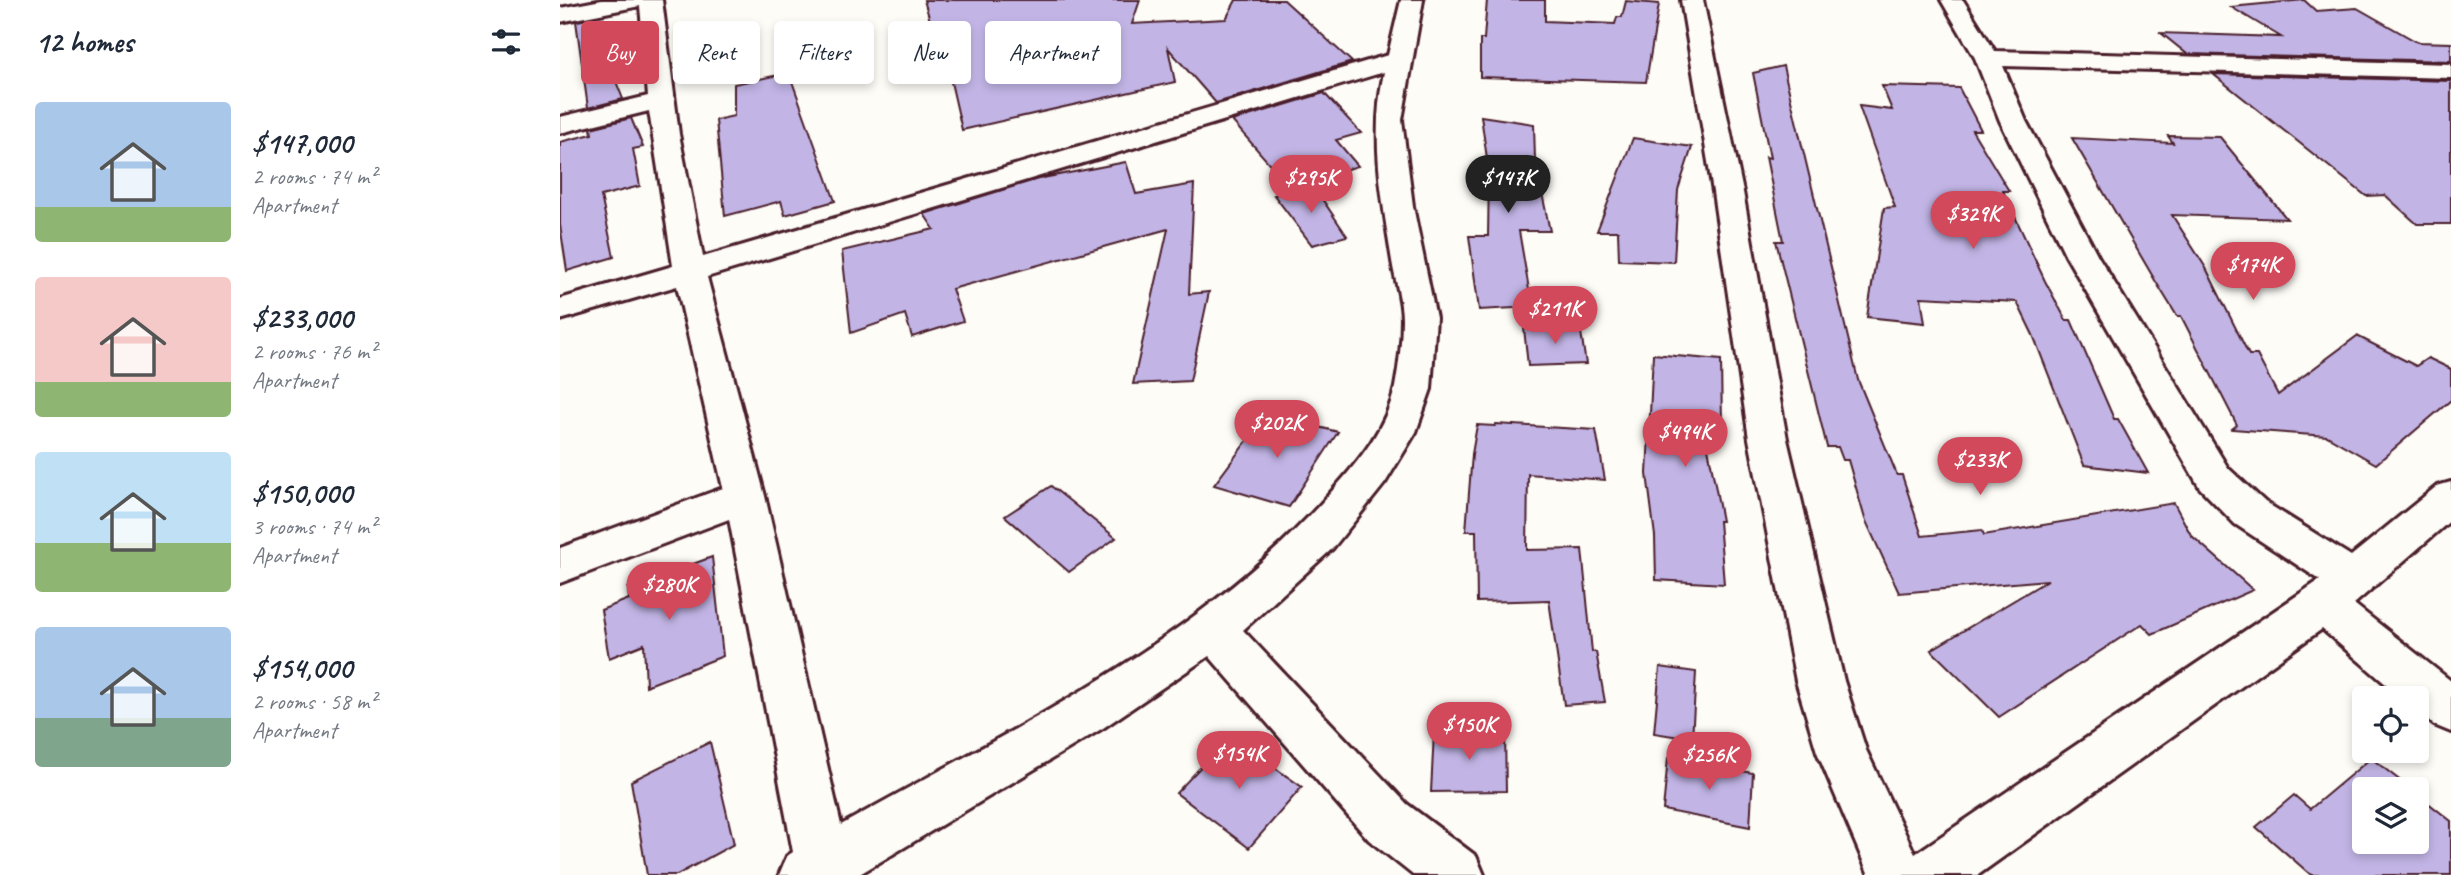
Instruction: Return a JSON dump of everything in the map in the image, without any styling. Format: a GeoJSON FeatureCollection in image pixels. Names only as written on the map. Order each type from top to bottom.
{"type":"FeatureCollection","features":[{"type":"Feature","properties":{"kind":"street"},"geometry":{"type":"LineString","coordinates":[[560,15],[636,0]]}},
{"type":"Feature","properties":{"kind":"street"},"geometry":{"type":"LineString","coordinates":[[651,0],[665,134],[690,273],[745,496],[814,870],[1086,713],[1213,629],[1318,536],[1371,473],[1397,432],[1413,389],[1419,318],[1398,206],[1390,133],[1392,94],[1412,0]]}},
{"type":"Feature","properties":{"kind":"street"},"geometry":{"type":"LineString","coordinates":[[1692,0],[1728,192],[1768,439],[1820,681],[1842,752],[1897,875]]}},
{"type":"Feature","properties":{"kind":"street"},"geometry":{"type":"LineString","coordinates":[[1952,0],[1987,58],[2013,121],[2082,256],[2214,478],[2338,592],[2451,710]]}},
{"type":"Feature","properties":{"kind":"street"},"geometry":{"type":"LineString","coordinates":[[1987,58],[2451,71]]}},
{"type":"Feature","properties":{"kind":"street"},"geometry":{"type":"LineString","coordinates":[[560,310],[1399,60]]}},
{"type":"Feature","properties":{"kind":"street"},"geometry":{"type":"LineString","coordinates":[[560,125],[662,100]]}},
{"type":"Feature","properties":{"kind":"street"},"geometry":{"type":"LineString","coordinates":[[560,566],[745,496]]}},
{"type":"Feature","properties":{"kind":"street"},"geometry":{"type":"LineString","coordinates":[[1932,875],[2338,592],[2451,497]]}},
{"type":"Feature","properties":{"kind":"street"},"geometry":{"type":"LineString","coordinates":[[1213,629],[1388,822],[1457,875]]}},
{"type":"Feature","properties":{"kind":"building"},"geometry":{"type":"Polygon","coordinates":[[[924,0],[1140,0],[1132,24],[1226,19],[1236,0],[1284,0],[1352,62],[1216,103],[1168,48],[1175,82],[962,130],[951,84],[971,84],[971,21],[930,21],[924,0]]]}},
{"type":"Feature","properties":{"kind":"building"},"geometry":{"type":"Polygon","coordinates":[[[1487,0],[1545,0],[1545,21],[1615,24],[1617,17],[1622,17],[1626,1],[1659,4],[1646,82],[1480,77],[1480,39],[1484,39],[1487,0]]]}},
{"type":"Feature","properties":{"kind":"building"},"geometry":{"type":"Polygon","coordinates":[[[2304,0],[2316,11],[2357,8],[2417,42],[2451,43],[2451,61],[2187,54],[2161,33],[2281,37],[2231,7],[2304,0]]]}},
{"type":"Feature","properties":{"kind":"building"},"geometry":{"type":"Polygon","coordinates":[[[591,19],[592,21],[581,21],[581,57],[576,21],[591,19]]]}},
{"type":"Feature","properties":{"kind":"building"},"geometry":{"type":"Polygon","coordinates":[[[1783,66],[1858,380],[1897,475],[1902,475],[1922,536],[1982,530],[1984,535],[2174,503],[2191,535],[2253,590],[2152,634],[2142,624],[1999,717],[1931,650],[2048,580],[1899,593],[1865,519],[1848,460],[1843,460],[1838,447],[1827,447],[1776,241],[1783,241],[1753,73],[1783,66]]]}},
{"type":"Feature","properties":{"kind":"building"},"geometry":{"type":"Polygon","coordinates":[[[2213,74],[2451,81],[2451,224],[2417,224],[2385,195],[2366,196],[2213,74]]]}},
{"type":"Feature","properties":{"kind":"building"},"geometry":{"type":"Polygon","coordinates":[[[774,76],[774,84],[793,84],[835,201],[785,215],[781,201],[725,216],[716,120],[734,116],[734,84],[760,84],[760,79],[774,76]]]}},
{"type":"Feature","properties":{"kind":"building"},"geometry":{"type":"Polygon","coordinates":[[[585,84],[617,84],[623,99],[588,108],[585,84]]]}},
{"type":"Feature","properties":{"kind":"building"},"geometry":{"type":"Polygon","coordinates":[[[1882,86],[1959,88],[1981,130],[1972,130],[2009,191],[2003,191],[2045,281],[2066,320],[2071,320],[2114,419],[2118,419],[2148,473],[2084,465],[2033,335],[2017,302],[1921,297],[1925,323],[1867,317],[1884,208],[1895,207],[1859,106],[1892,110],[1882,86]]]}},
{"type":"Feature","properties":{"kind":"building"},"geometry":{"type":"Polygon","coordinates":[[[1324,93],[1361,133],[1336,140],[1358,166],[1289,186],[1232,121],[1324,93]]]}},
{"type":"Feature","properties":{"kind":"building"},"geometry":{"type":"Polygon","coordinates":[[[1481,116],[1534,124],[1535,160],[1550,231],[1519,231],[1532,307],[1479,310],[1469,236],[1488,236],[1489,173],[1481,116]]]}},
{"type":"Feature","properties":{"kind":"building"},"geometry":{"type":"Polygon","coordinates":[[[631,118],[643,147],[633,149],[640,186],[601,196],[614,257],[567,271],[560,225],[560,142],[592,134],[591,128],[631,118]]]}},
{"type":"Feature","properties":{"kind":"building"},"geometry":{"type":"Polygon","coordinates":[[[2168,136],[2220,137],[2287,219],[2172,215],[2206,268],[2249,355],[2257,355],[2278,395],[2357,336],[2416,366],[2428,358],[2451,369],[2451,400],[2376,464],[2327,436],[2232,429],[2237,425],[2181,316],[2177,316],[2156,282],[2072,138],[2173,143],[2168,136]]]}},
{"type":"Feature","properties":{"kind":"building"},"geometry":{"type":"Polygon","coordinates":[[[1633,138],[1692,147],[1678,190],[1674,262],[1619,260],[1618,231],[1597,231],[1633,138]]]}},
{"type":"Feature","properties":{"kind":"building"},"geometry":{"type":"Polygon","coordinates":[[[1126,162],[1136,194],[1194,184],[1189,294],[1209,292],[1190,381],[1133,384],[1168,229],[952,289],[963,321],[912,337],[905,314],[851,333],[842,251],[934,229],[924,214],[1038,179],[1126,162]]]}},
{"type":"Feature","properties":{"kind":"building"},"geometry":{"type":"Polygon","coordinates":[[[1312,184],[1347,236],[1312,245],[1274,195],[1312,184]]]}},
{"type":"Feature","properties":{"kind":"building"},"geometry":{"type":"Polygon","coordinates":[[[1580,326],[1586,364],[1528,366],[1524,328],[1580,326]]]}},
{"type":"Feature","properties":{"kind":"building"},"geometry":{"type":"Polygon","coordinates":[[[1653,354],[1721,360],[1722,428],[1704,427],[1722,521],[1719,521],[1724,584],[1656,580],[1655,536],[1647,474],[1653,354]]]}},
{"type":"Feature","properties":{"kind":"building"},"geometry":{"type":"Polygon","coordinates":[[[1267,414],[1338,432],[1289,507],[1214,485],[1267,414]]]}},
{"type":"Feature","properties":{"kind":"building"},"geometry":{"type":"Polygon","coordinates":[[[1477,425],[1596,430],[1605,480],[1528,474],[1527,550],[1582,549],[1592,652],[1596,652],[1605,702],[1564,705],[1549,600],[1477,602],[1476,531],[1466,531],[1472,454],[1477,425]]]}},
{"type":"Feature","properties":{"kind":"building"},"geometry":{"type":"Polygon","coordinates":[[[1051,486],[1116,538],[1069,572],[1005,516],[1051,486]]]}},
{"type":"Feature","properties":{"kind":"building"},"geometry":{"type":"Polygon","coordinates":[[[712,557],[723,656],[646,686],[644,644],[609,658],[601,610],[629,599],[628,588],[712,557]]]}},
{"type":"Feature","properties":{"kind":"building"},"geometry":{"type":"Polygon","coordinates":[[[1660,667],[1696,672],[1692,739],[1654,733],[1660,667]]]}},
{"type":"Feature","properties":{"kind":"building"},"geometry":{"type":"Polygon","coordinates":[[[1434,732],[1505,733],[1506,791],[1431,792],[1434,732]]]}},
{"type":"Feature","properties":{"kind":"building"},"geometry":{"type":"Polygon","coordinates":[[[1230,736],[1302,787],[1249,848],[1176,793],[1230,736]]]}},
{"type":"Feature","properties":{"kind":"building"},"geometry":{"type":"Polygon","coordinates":[[[710,742],[734,844],[677,875],[647,875],[631,781],[710,742]]]}},
{"type":"Feature","properties":{"kind":"building"},"geometry":{"type":"Polygon","coordinates":[[[1668,758],[1753,773],[1750,827],[1663,810],[1668,758]]]}},
{"type":"Feature","properties":{"kind":"building"},"geometry":{"type":"Polygon","coordinates":[[[2365,763],[2377,763],[2396,777],[2352,777],[2352,854],[2429,854],[2429,804],[2451,821],[2451,875],[2311,875],[2256,827],[2294,795],[2310,809],[2365,763]]]}}]}
